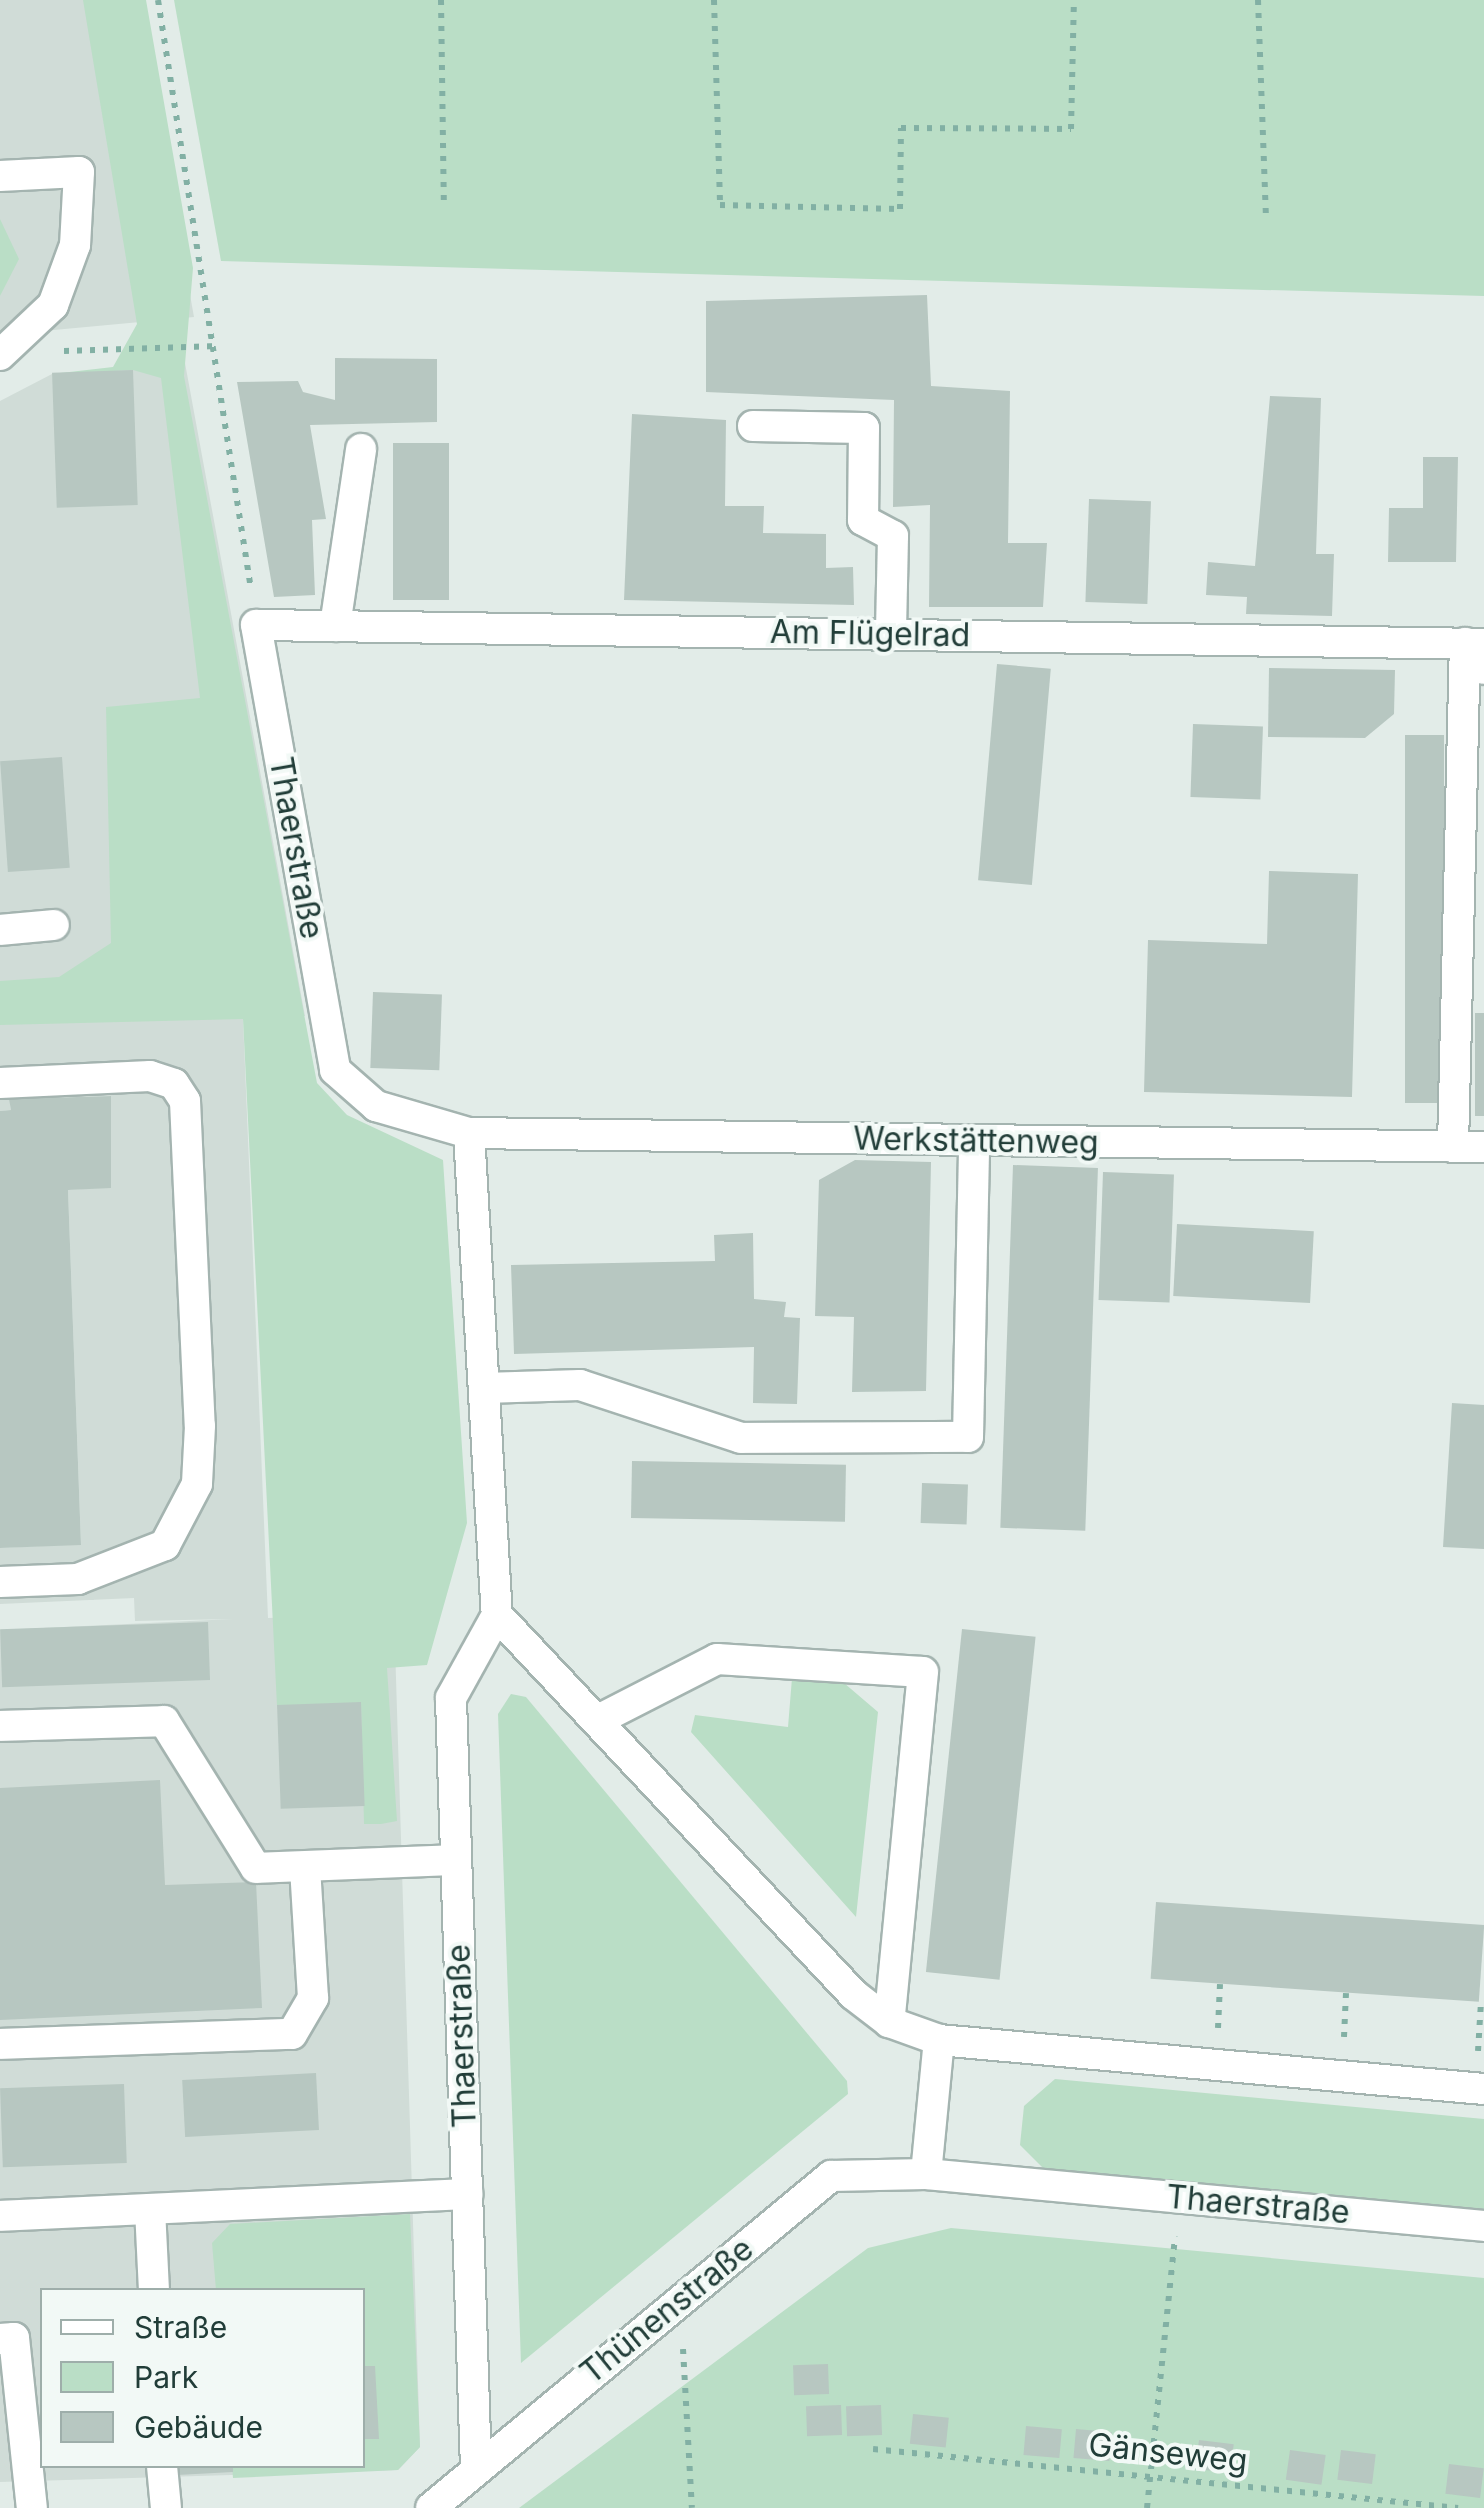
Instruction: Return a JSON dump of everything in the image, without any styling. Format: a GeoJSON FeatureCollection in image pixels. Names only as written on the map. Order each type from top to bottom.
{"type":"FeatureCollection","features":[{"type":"Feature","properties":{"kind":"street"},"geometry":{"type":"LineString","coordinates":[[0,176],[79,172],[74,246],[53,305],[2,354]]}},
{"type":"Feature","properties":{"kind":"street"},"geometry":{"type":"LineString","coordinates":[[753,426],[864,428],[864,520],[893,536],[890,634]]}},
{"type":"Feature","properties":{"kind":"street"},"geometry":{"type":"LineString","coordinates":[[335,626],[361,450]]}},
{"type":"Feature","properties":{"kind":"street","name":"Am Flügelrad"},"geometry":{"type":"LineString","coordinates":[[256,625],[1474,644]]}},
{"type":"Feature","properties":{"kind":"street","name":"Thaerstraße"},"geometry":{"type":"LineString","coordinates":[[256,625],[335,1070],[376,1106],[469,1134]]}},
{"type":"Feature","properties":{"kind":"street"},"geometry":{"type":"LineString","coordinates":[[1474,644],[1484,669]]}},
{"type":"Feature","properties":{"kind":"street"},"geometry":{"type":"LineString","coordinates":[[1453,1147],[1474,644]]}},
{"type":"Feature","properties":{"kind":"street"},"geometry":{"type":"LineString","coordinates":[[0,930],[54,925]]}},
{"type":"Feature","properties":{"kind":"street"},"geometry":{"type":"LineString","coordinates":[[0,1082],[150,1076],[174,1084],[185,1101],[200,1426],[198,1484],[165,1545],[78,1578],[0,1582]]}},
{"type":"Feature","properties":{"kind":"street"},"geometry":{"type":"LineString","coordinates":[[469,1134],[497,1615],[889,2022],[939,2040],[1480,2077]]}},
{"type":"Feature","properties":{"kind":"street","name":"Werkstättenweg"},"geometry":{"type":"LineString","coordinates":[[469,1134],[1484,1147]]}},
{"type":"Feature","properties":{"kind":"street"},"geometry":{"type":"LineString","coordinates":[[484,1388],[580,1386],[740,1438],[968,1438],[974,1140]]}},
{"type":"Feature","properties":{"kind":"street","name":"Thaerstraße"},"geometry":{"type":"LineString","coordinates":[[476,2469],[451,1698],[497,1615]]}},
{"type":"Feature","properties":{"kind":"street"},"geometry":{"type":"LineString","coordinates":[[598,1720],[718,1659],[924,1672],[889,2022]]}},
{"type":"Feature","properties":{"kind":"street"},"geometry":{"type":"LineString","coordinates":[[0,1726],[164,1721],[256,1868],[456,1860]]}},
{"type":"Feature","properties":{"kind":"street"},"geometry":{"type":"LineString","coordinates":[[0,2044],[292,2034],[313,1998],[304,1867]]}},
{"type":"Feature","properties":{"kind":"street"},"geometry":{"type":"LineString","coordinates":[[926,2174],[939,2040]]}},
{"type":"Feature","properties":{"kind":"street","name":"Thaerstraße"},"geometry":{"type":"LineString","coordinates":[[926,2174],[1484,2226]]}},
{"type":"Feature","properties":{"kind":"street","name":"Thünenstraße"},"geometry":{"type":"LineString","coordinates":[[430,2508],[832,2176],[926,2174]]}},
{"type":"Feature","properties":{"kind":"street"},"geometry":{"type":"LineString","coordinates":[[0,2216],[467,2194]]}},
{"type":"Feature","properties":{"kind":"street"},"geometry":{"type":"LineString","coordinates":[[150,2209],[154,2288]]}},
{"type":"Feature","properties":{"kind":"street"},"geometry":{"type":"LineString","coordinates":[[0,2339],[14,2338],[32,2508]]}},
{"type":"Feature","properties":{"kind":"street"},"geometry":{"type":"LineString","coordinates":[[162,2468],[166,2508]]}},
{"type":"Feature","properties":{"kind":"path"},"geometry":{"type":"LineString","coordinates":[[158,0],[218,346],[256,625]]}},
{"type":"Feature","properties":{"kind":"path"},"geometry":{"type":"LineString","coordinates":[[440,0],[444,206]]}},
{"type":"Feature","properties":{"kind":"path"},"geometry":{"type":"LineString","coordinates":[[714,0],[720,205],[900,209],[900,128],[1071,129],[1074,0]]}},
{"type":"Feature","properties":{"kind":"path"},"geometry":{"type":"LineString","coordinates":[[1258,0],[1266,220]]}},
{"type":"Feature","properties":{"kind":"path"},"geometry":{"type":"LineString","coordinates":[[2,354],[218,346]]}},
{"type":"Feature","properties":{"kind":"path"},"geometry":{"type":"LineString","coordinates":[[1218,2045],[1220,1984]]}},
{"type":"Feature","properties":{"kind":"path"},"geometry":{"type":"LineString","coordinates":[[1343,2054],[1346,1994]]}},
{"type":"Feature","properties":{"kind":"path"},"geometry":{"type":"LineString","coordinates":[[1480,2077],[1481,2002]]}},
{"type":"Feature","properties":{"kind":"path"},"geometry":{"type":"LineString","coordinates":[[1148,2508],[1179,2197]]}},
{"type":"Feature","properties":{"kind":"path"},"geometry":{"type":"LineString","coordinates":[[678,2302],[692,2508]]}},
{"type":"Feature","properties":{"kind":"path","name":"Gänseweg"},"geometry":{"type":"LineString","coordinates":[[873,2450],[1458,2508]]}},
{"type":"Feature","properties":{"kind":"shaded area"},"geometry":{"type":"Polygon","coordinates":[[[0,0],[137,0],[194,317],[0,335],[0,0]]]}},
{"type":"Feature","properties":{"kind":"shaded area"},"geometry":{"type":"Polygon","coordinates":[[[185,363],[305,1016],[243,1019],[268,1618],[394,1614],[420,2447],[398,2470],[0,2482],[0,1630],[233,1619],[135,1621],[134,1598],[0,1604],[0,1548],[81,1544],[68,1190],[111,1187],[110,1096],[10,1099],[11,1110],[0,1111],[0,401],[52,374],[185,363]]]}},
{"type":"Feature","properties":{"kind":"green space"},"geometry":{"type":"Polygon","coordinates":[[[83,0],[146,0],[193,268],[184,376],[317,1083],[347,1115],[443,1160],[467,1523],[427,1665],[387,1668],[397,1821],[381,1824],[364,1824],[361,1703],[277,1706],[243,1019],[0,1025],[0,981],[59,977],[111,943],[106,707],[200,698],[161,378],[133,370],[52,374],[113,367],[137,324],[83,0]]]}},
{"type":"Feature","properties":{"kind":"green space"},"geometry":{"type":"Polygon","coordinates":[[[174,0],[1484,0],[1484,296],[221,261],[174,0]]]}},
{"type":"Feature","properties":{"kind":"green space"},"geometry":{"type":"Polygon","coordinates":[[[0,219],[19,259],[0,296],[0,219]]]}},
{"type":"Feature","properties":{"kind":"green space"},"geometry":{"type":"Polygon","coordinates":[[[792,1678],[844,1683],[878,1712],[856,1917],[691,1732],[695,1715],[788,1727],[792,1678]]]}},
{"type":"Feature","properties":{"kind":"green space"},"geometry":{"type":"Polygon","coordinates":[[[511,1694],[526,1697],[847,2081],[848,2094],[521,2363],[498,1714],[511,1694]]]}},
{"type":"Feature","properties":{"kind":"green space"},"geometry":{"type":"Polygon","coordinates":[[[1055,2079],[1484,2119],[1484,2212],[1044,2169],[1020,2145],[1024,2106],[1055,2079]]]}},
{"type":"Feature","properties":{"kind":"green space"},"geometry":{"type":"Polygon","coordinates":[[[410,2214],[420,2447],[398,2470],[233,2478],[232,2468],[365,2468],[365,2288],[216,2288],[212,2243],[230,2224],[410,2214]]]}},
{"type":"Feature","properties":{"kind":"green space"},"geometry":{"type":"Polygon","coordinates":[[[951,2228],[1484,2278],[1484,2508],[519,2508],[868,2248],[951,2228]]]}},
{"type":"Feature","properties":{"kind":"building"},"geometry":{"type":"Polygon","coordinates":[[[927,295],[931,386],[1010,391],[1008,543],[1047,543],[1043,607],[929,607],[930,505],[893,507],[894,400],[706,392],[706,301],[927,295]]]}},
{"type":"Feature","properties":{"kind":"building"},"geometry":{"type":"Polygon","coordinates":[[[335,358],[437,359],[437,422],[310,425],[326,519],[312,520],[315,595],[274,597],[237,382],[298,381],[303,392],[335,400],[335,358]]]}},
{"type":"Feature","properties":{"kind":"building"},"geometry":{"type":"Polygon","coordinates":[[[133,370],[138,505],[57,508],[52,373],[133,370]]]}},
{"type":"Feature","properties":{"kind":"building"},"geometry":{"type":"Polygon","coordinates":[[[1270,396],[1321,398],[1316,554],[1334,554],[1332,616],[1246,614],[1247,597],[1206,595],[1208,562],[1255,566],[1270,396]]]}},
{"type":"Feature","properties":{"kind":"building"},"geometry":{"type":"Polygon","coordinates":[[[632,414],[726,420],[725,506],[764,506],[763,533],[826,534],[826,568],[853,567],[854,605],[624,600],[632,414]]]}},
{"type":"Feature","properties":{"kind":"building"},"geometry":{"type":"Polygon","coordinates":[[[393,443],[449,443],[449,600],[393,600],[393,443]]]}},
{"type":"Feature","properties":{"kind":"building"},"geometry":{"type":"Polygon","coordinates":[[[1423,457],[1458,457],[1456,562],[1388,562],[1389,508],[1423,508],[1423,457]]]}},
{"type":"Feature","properties":{"kind":"building"},"geometry":{"type":"Polygon","coordinates":[[[1089,499],[1151,501],[1147,604],[1085,602],[1089,499]]]}},
{"type":"Feature","properties":{"kind":"building"},"geometry":{"type":"Polygon","coordinates":[[[997,664],[1051,669],[1032,885],[978,880],[997,664]]]}},
{"type":"Feature","properties":{"kind":"building"},"geometry":{"type":"Polygon","coordinates":[[[1269,668],[1395,670],[1394,714],[1365,738],[1268,737],[1269,668]]]}},
{"type":"Feature","properties":{"kind":"building"},"geometry":{"type":"Polygon","coordinates":[[[1193,724],[1263,726],[1260,799],[1190,797],[1193,724]]]}},
{"type":"Feature","properties":{"kind":"building"},"geometry":{"type":"Polygon","coordinates":[[[1405,735],[1444,735],[1444,1103],[1405,1103],[1405,735]]]}},
{"type":"Feature","properties":{"kind":"building"},"geometry":{"type":"Polygon","coordinates":[[[62,757],[70,868],[8,872],[0,761],[62,757]]]}},
{"type":"Feature","properties":{"kind":"building"},"geometry":{"type":"Polygon","coordinates":[[[1269,871],[1358,874],[1352,1097],[1144,1092],[1148,940],[1267,944],[1269,871]]]}},
{"type":"Feature","properties":{"kind":"building"},"geometry":{"type":"Polygon","coordinates":[[[373,992],[442,994],[439,1070],[370,1068],[373,992]]]}},
{"type":"Feature","properties":{"kind":"building"},"geometry":{"type":"Polygon","coordinates":[[[1475,1013],[1484,1013],[1484,1116],[1475,1116],[1475,1013]]]}},
{"type":"Feature","properties":{"kind":"building"},"geometry":{"type":"Polygon","coordinates":[[[111,1096],[111,1188],[68,1190],[81,1545],[0,1548],[0,1111],[11,1110],[9,1099],[111,1096]]]}},
{"type":"Feature","properties":{"kind":"building"},"geometry":{"type":"Polygon","coordinates":[[[855,1160],[931,1162],[926,1391],[852,1392],[854,1317],[815,1316],[819,1180],[855,1160]]]}},
{"type":"Feature","properties":{"kind":"building"},"geometry":{"type":"Polygon","coordinates":[[[1013,1165],[1098,1168],[1085,1531],[1000,1528],[1013,1165]]]}},
{"type":"Feature","properties":{"kind":"building"},"geometry":{"type":"Polygon","coordinates":[[[1103,1172],[1174,1174],[1169,1302],[1099,1300],[1103,1172]]]}},
{"type":"Feature","properties":{"kind":"building"},"geometry":{"type":"Polygon","coordinates":[[[1177,1224],[1314,1231],[1310,1303],[1173,1296],[1177,1224]]]}},
{"type":"Feature","properties":{"kind":"building"},"geometry":{"type":"Polygon","coordinates":[[[753,1233],[754,1299],[786,1302],[784,1317],[800,1318],[797,1404],[753,1403],[754,1347],[514,1354],[511,1265],[715,1261],[714,1235],[753,1233]]]}},
{"type":"Feature","properties":{"kind":"building"},"geometry":{"type":"Polygon","coordinates":[[[1452,1403],[1484,1405],[1484,1549],[1443,1547],[1452,1403]]]}},
{"type":"Feature","properties":{"kind":"building"},"geometry":{"type":"Polygon","coordinates":[[[632,1461],[846,1465],[845,1522],[631,1518],[632,1461]]]}},
{"type":"Feature","properties":{"kind":"building"},"geometry":{"type":"Polygon","coordinates":[[[922,1483],[968,1485],[967,1525],[921,1523],[922,1483]]]}},
{"type":"Feature","properties":{"kind":"building"},"geometry":{"type":"Polygon","coordinates":[[[208,1622],[210,1680],[2,1687],[0,1629],[208,1622]]]}},
{"type":"Feature","properties":{"kind":"building"},"geometry":{"type":"Polygon","coordinates":[[[962,1629],[1036,1637],[1000,1980],[926,1972],[962,1629]]]}},
{"type":"Feature","properties":{"kind":"building"},"geometry":{"type":"Polygon","coordinates":[[[361,1702],[365,1806],[281,1809],[277,1705],[361,1702]]]}},
{"type":"Feature","properties":{"kind":"building"},"geometry":{"type":"Polygon","coordinates":[[[160,1780],[165,1885],[256,1882],[262,2008],[0,2020],[0,1788],[160,1780]]]}},
{"type":"Feature","properties":{"kind":"building"},"geometry":{"type":"Polygon","coordinates":[[[1156,1902],[1484,1925],[1479,2002],[1151,1979],[1156,1902]]]}},
{"type":"Feature","properties":{"kind":"building"},"geometry":{"type":"Polygon","coordinates":[[[316,2073],[319,2130],[185,2137],[182,2080],[316,2073]]]}},
{"type":"Feature","properties":{"kind":"building"},"geometry":{"type":"Polygon","coordinates":[[[124,2084],[127,2163],[3,2167],[0,2088],[124,2084]]]}},
{"type":"Feature","properties":{"kind":"building"},"geometry":{"type":"Polygon","coordinates":[[[828,2364],[829,2394],[794,2395],[793,2365],[828,2364]]]}},
{"type":"Feature","properties":{"kind":"building"},"geometry":{"type":"Polygon","coordinates":[[[365,2366],[375,2366],[379,2439],[365,2439],[365,2366]]]}},
{"type":"Feature","properties":{"kind":"building"},"geometry":{"type":"Polygon","coordinates":[[[841,2405],[842,2435],[807,2436],[806,2406],[841,2405]]]}},
{"type":"Feature","properties":{"kind":"building"},"geometry":{"type":"Polygon","coordinates":[[[881,2405],[882,2435],[847,2436],[846,2406],[881,2405]]]}},
{"type":"Feature","properties":{"kind":"building"},"geometry":{"type":"Polygon","coordinates":[[[913,2414],[949,2418],[946,2448],[910,2444],[913,2414]]]}},
{"type":"Feature","properties":{"kind":"building"},"geometry":{"type":"Polygon","coordinates":[[[1026,2426],[1062,2429],[1059,2458],[1023,2455],[1026,2426]]]}},
{"type":"Feature","properties":{"kind":"building"},"geometry":{"type":"Polygon","coordinates":[[[1076,2429],[1112,2432],[1109,2461],[1073,2458],[1076,2429]]]}},
{"type":"Feature","properties":{"kind":"building"},"geometry":{"type":"Polygon","coordinates":[[[1199,2440],[1234,2444],[1230,2473],[1195,2469],[1199,2440]]]}},
{"type":"Feature","properties":{"kind":"building"},"geometry":{"type":"Polygon","coordinates":[[[1290,2450],[1326,2455],[1321,2485],[1286,2480],[1290,2450]]]}},
{"type":"Feature","properties":{"kind":"building"},"geometry":{"type":"Polygon","coordinates":[[[1341,2450],[1376,2454],[1372,2484],[1337,2480],[1341,2450]]]}},
{"type":"Feature","properties":{"kind":"building"},"geometry":{"type":"Polygon","coordinates":[[[1449,2464],[1484,2468],[1480,2498],[1445,2494],[1449,2464]]]}},
{"type":"Feature","properties":{"kind":"building"},"geometry":{"type":"Polygon","coordinates":[[[176,2468],[233,2468],[233,2472],[177,2475],[176,2468]]]}}]}
